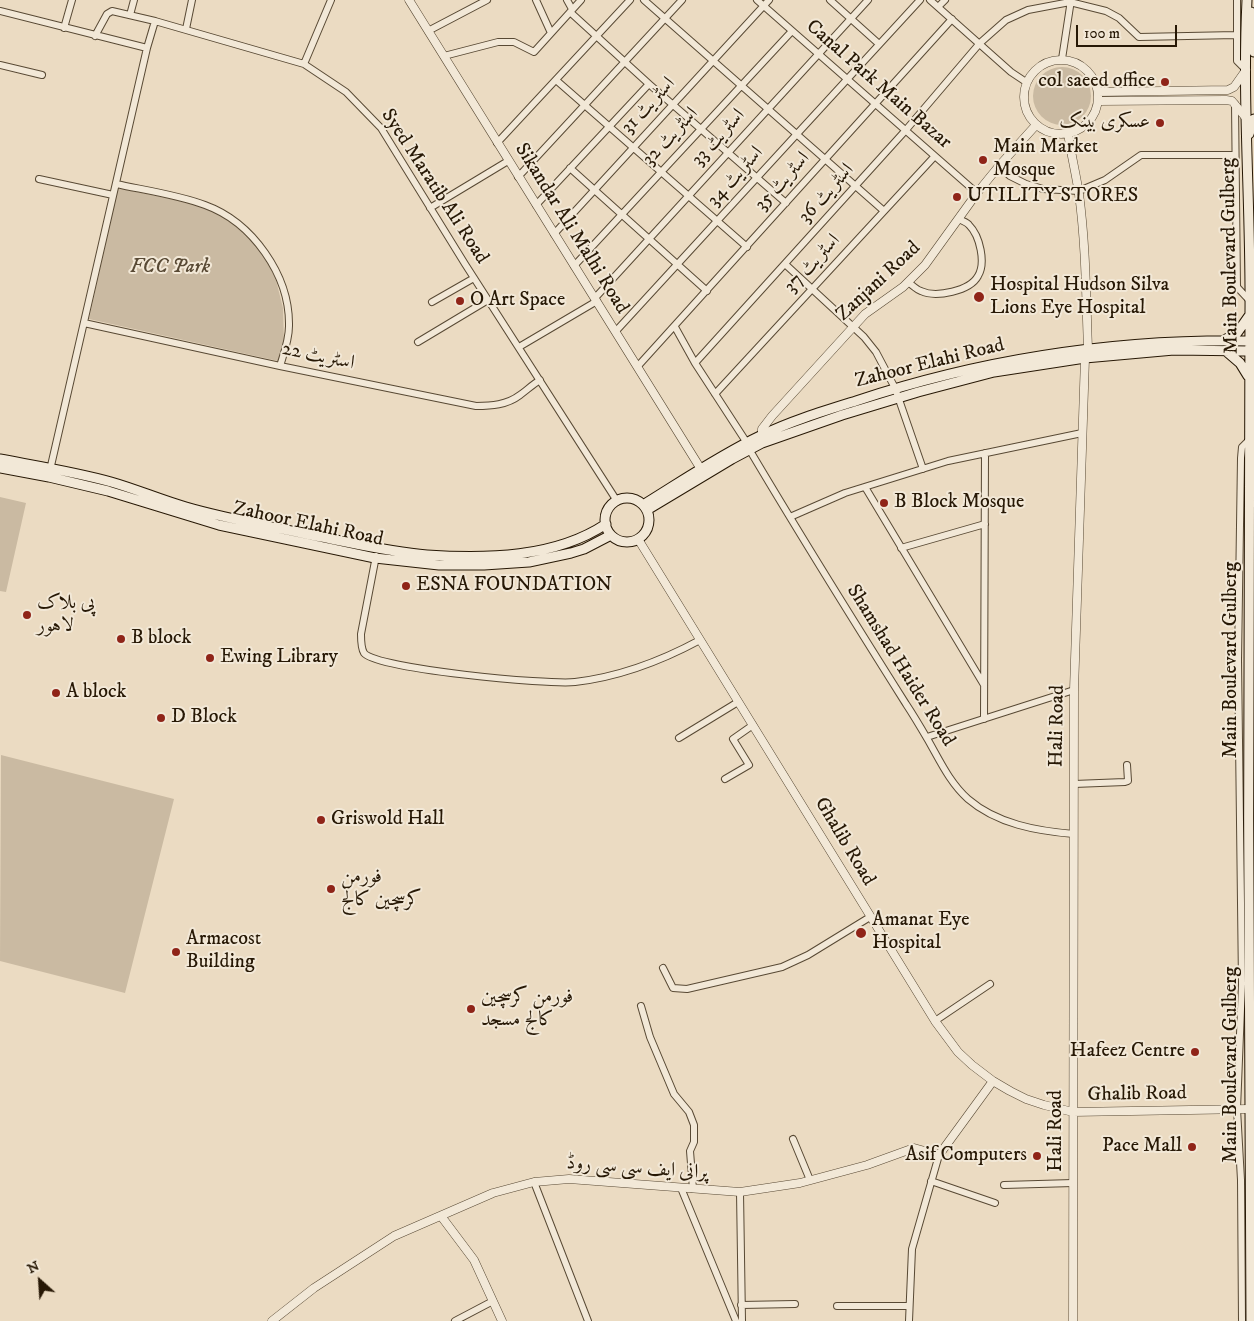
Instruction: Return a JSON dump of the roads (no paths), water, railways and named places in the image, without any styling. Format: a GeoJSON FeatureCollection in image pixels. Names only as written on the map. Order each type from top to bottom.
{"type":"FeatureCollection","features":[{"type":"Feature","properties":{"kind":"main road"},"geometry":{"type":"LineString","coordinates":[[1248,0],[1254,52]]}},
{"type":"Feature","properties":{"kind":"main road","name":"Main Boulevard Gulberg"},"geometry":{"type":"LineString","coordinates":[[1248,0],[1246,70],[1250,119],[1246,144],[1250,301],[1252,699],[1249,1109],[1251,1321]]}},
{"type":"Feature","properties":{"kind":"main road"},"geometry":{"type":"LineString","coordinates":[[1223,340],[1237,333],[1250,314]]}},
{"type":"Feature","properties":{"kind":"main road","name":"Zahoor Elahi Road"},"geometry":{"type":"LineString","coordinates":[[645,508],[748,446],[762,435],[810,416],[897,392],[1086,353],[1111,346],[1223,340],[1250,341]]}},
{"type":"Feature","properties":{"kind":"main road","name":"Zahoor Elahi Road"},"geometry":{"type":"LineString","coordinates":[[1086,353],[1174,350],[1250,351]]}},
{"type":"Feature","properties":{"kind":"main road"},"geometry":{"type":"LineString","coordinates":[[1226,351],[1240,363],[1250,378]]}},
{"type":"Feature","properties":{"kind":"main road","name":"Zahoor Elahi Road"},"geometry":{"type":"LineString","coordinates":[[748,446],[816,424],[897,392]]}},
{"type":"Feature","properties":{"kind":"main road","name":"Zahoor Elahi Road"},"geometry":{"type":"LineString","coordinates":[[0,459],[218,525],[376,558],[439,565],[529,562],[584,549],[612,535]]}},
{"type":"Feature","properties":{"kind":"main road","name":"Zahoor Elahi Road"},"geometry":{"type":"LineString","coordinates":[[0,468],[110,482],[164,501],[224,517],[378,548],[426,555],[476,556],[525,552],[560,546],[579,540],[606,524]]}},
{"type":"Feature","properties":{"kind":"main road"},"geometry":{"type":"LineString","coordinates":[[631,498],[645,508],[649,523],[643,535],[638,539],[624,541],[612,535],[606,524],[608,510],[617,500],[631,498]]}},
{"type":"Feature","properties":{"kind":"street"},"geometry":{"type":"LineString","coordinates":[[64,28],[72,0]]}},
{"type":"Feature","properties":{"kind":"street"},"geometry":{"type":"LineString","coordinates":[[130,15],[134,0]]}},
{"type":"Feature","properties":{"kind":"street"},"geometry":{"type":"LineString","coordinates":[[186,29],[192,0]]}},
{"type":"Feature","properties":{"kind":"street"},"geometry":{"type":"LineString","coordinates":[[304,64],[331,0]]}},
{"type":"Feature","properties":{"kind":"street","name":"Sikandar Ali Malhi Road"},"geometry":{"type":"LineString","coordinates":[[409,0],[703,472]]}},
{"type":"Feature","properties":{"kind":"street"},"geometry":{"type":"LineString","coordinates":[[428,31],[487,0]]}},
{"type":"Feature","properties":{"kind":"street"},"geometry":{"type":"LineString","coordinates":[[536,0],[551,33]]}},
{"type":"Feature","properties":{"kind":"street"},"geometry":{"type":"LineString","coordinates":[[567,0],[571,11],[625,62],[786,203]]}},
{"type":"Feature","properties":{"kind":"street"},"geometry":{"type":"LineString","coordinates":[[444,56],[498,42],[514,42],[534,52],[580,0]]}},
{"type":"Feature","properties":{"kind":"street"},"geometry":{"type":"LineString","coordinates":[[497,143],[630,0]]}},
{"type":"Feature","properties":{"kind":"street"},"geometry":{"type":"LineString","coordinates":[[644,0],[884,211]]}},
{"type":"Feature","properties":{"kind":"street"},"geometry":{"type":"LineString","coordinates":[[518,177],[682,0]]}},
{"type":"Feature","properties":{"kind":"street","name":"Canal Park Main Bazar"},"geometry":{"type":"LineString","coordinates":[[757,0],[977,193]]}},
{"type":"Feature","properties":{"kind":"street","name":"اسٹریٹ 31"},"geometry":{"type":"LineString","coordinates":[[554,234],[769,0]]}},
{"type":"Feature","properties":{"kind":"street"},"geometry":{"type":"LineString","coordinates":[[830,0],[879,44]]}},
{"type":"Feature","properties":{"kind":"street","name":"اسٹریٹ 33"},"geometry":{"type":"LineString","coordinates":[[518,347],[596,299],[868,0]]}},
{"type":"Feature","properties":{"kind":"street","name":"اسٹریٹ 34"},"geometry":{"type":"LineString","coordinates":[[616,331],[920,0]]}},
{"type":"Feature","properties":{"kind":"street"},"geometry":{"type":"LineString","coordinates":[[930,0],[1011,72],[1026,82]]}},
{"type":"Feature","properties":{"kind":"street"},"geometry":{"type":"LineString","coordinates":[[938,7],[945,0]]}},
{"type":"Feature","properties":{"kind":"street"},"geometry":{"type":"LineString","coordinates":[[1098,96],[1228,90],[1234,87],[1246,70],[1238,61],[1236,35],[1237,0]]}},
{"type":"Feature","properties":{"kind":"street"},"geometry":{"type":"LineString","coordinates":[[1062,59],[1071,1],[1106,11],[1119,18],[1139,37],[1236,35]]}},
{"type":"Feature","properties":{"kind":"street","name":"اسٹریٹ 36"},"geometry":{"type":"LineString","coordinates":[[695,363],[906,131],[980,43],[1006,20],[1020,13],[1043,6],[1071,1]]}},
{"type":"Feature","properties":{"kind":"street","name":"Syed Maratib Ali Road"},"geometry":{"type":"LineString","coordinates":[[95,36],[107,14],[112,11],[130,15],[186,29],[304,64],[346,92],[381,128],[474,278],[617,500]]}},
{"type":"Feature","properties":{"kind":"street"},"geometry":{"type":"LineString","coordinates":[[0,12],[147,48]]}},
{"type":"Feature","properties":{"kind":"street","name":"اسٹریٹ 35"},"geometry":{"type":"LineString","coordinates":[[638,366],[952,19]]}},
{"type":"Feature","properties":{"kind":"street"},"geometry":{"type":"LineString","coordinates":[[49,473],[147,48],[155,21]]}},
{"type":"Feature","properties":{"kind":"street","name":"اسٹریٹ 32"},"geometry":{"type":"LineString","coordinates":[[574,266],[792,31]]}},
{"type":"Feature","properties":{"kind":"street"},"geometry":{"type":"LineString","coordinates":[[1051,60],[1071,60],[1086,69],[1092,76],[1098,96],[1091,118],[1077,130],[1068,133],[1048,132],[1036,125],[1027,113],[1024,106],[1023,90],[1026,82],[1040,65],[1051,60]]}},
{"type":"Feature","properties":{"kind":"street"},"geometry":{"type":"LineString","coordinates":[[0,65],[42,75]]}},
{"type":"Feature","properties":{"kind":"street"},"geometry":{"type":"LineString","coordinates":[[556,80],[747,247]]}},
{"type":"Feature","properties":{"kind":"street"},"geometry":{"type":"LineString","coordinates":[[536,205],[650,84]]}},
{"type":"Feature","properties":{"kind":"street"},"geometry":{"type":"LineString","coordinates":[[1098,96],[1226,100],[1235,104],[1250,119]]}},
{"type":"Feature","properties":{"kind":"street"},"geometry":{"type":"LineString","coordinates":[[1235,104],[1238,288],[1250,301]]}},
{"type":"Feature","properties":{"kind":"street","name":"Zanjani Road"},"geometry":{"type":"LineString","coordinates":[[762,435],[762,429],[765,424],[853,328],[873,308],[908,282],[925,265],[977,193],[1036,125]]}},
{"type":"Feature","properties":{"kind":"street","name":"Hali Road"},"geometry":{"type":"LineString","coordinates":[[1068,133],[1079,191],[1086,268],[1086,353],[1074,690],[1073,1321]]}},
{"type":"Feature","properties":{"kind":"street"},"geometry":{"type":"LineString","coordinates":[[999,166],[1010,176],[1043,189],[1079,191],[1105,180],[1141,155],[1235,155]]}},
{"type":"Feature","properties":{"kind":"street","name":"اسٹریٹ 37"},"geometry":{"type":"LineString","coordinates":[[715,394],[934,157]]}},
{"type":"Feature","properties":{"kind":"street"},"geometry":{"type":"LineString","coordinates":[[430,208],[508,161]]}},
{"type":"Feature","properties":{"kind":"street"},"geometry":{"type":"LineString","coordinates":[[570,168],[707,291]]}},
{"type":"Feature","properties":{"kind":"street"},"geometry":{"type":"LineString","coordinates":[[39,179],[113,195]]}},
{"type":"Feature","properties":{"kind":"street"},"geometry":{"type":"LineString","coordinates":[[116,184],[205,205],[237,223],[256,241],[277,274],[288,306],[288,342],[280,366]]}},
{"type":"Feature","properties":{"kind":"street"},"geometry":{"type":"LineString","coordinates":[[908,282],[920,291],[930,294],[945,293],[971,285],[979,276],[982,263],[976,236],[969,224],[959,219]]}},
{"type":"Feature","properties":{"kind":"street"},"geometry":{"type":"LineString","coordinates":[[785,264],[811,290],[864,336],[876,352],[897,392],[923,469]]}},
{"type":"Feature","properties":{"kind":"street"},"geometry":{"type":"LineString","coordinates":[[432,302],[474,278]]}},
{"type":"Feature","properties":{"kind":"street"},"geometry":{"type":"LineString","coordinates":[[418,342],[488,300]]}},
{"type":"Feature","properties":{"kind":"street","name":"اسٹریٹ 22"},"geometry":{"type":"LineString","coordinates":[[84,323],[476,406],[491,406],[507,402],[540,380]]}},
{"type":"Feature","properties":{"kind":"street","name":"Shamshad Haider Road"},"geometry":{"type":"LineString","coordinates":[[675,327],[695,363],[927,737],[957,789],[970,801],[994,816],[1021,826],[1050,832],[1074,834]]}},
{"type":"Feature","properties":{"kind":"street"},"geometry":{"type":"LineString","coordinates":[[790,517],[845,493],[948,461],[1082,433]]}},
{"type":"Feature","properties":{"kind":"street"},"geometry":{"type":"LineString","coordinates":[[1242,1321],[1241,1180],[1237,1110],[1242,984],[1238,660],[1242,447],[1250,439]]}},
{"type":"Feature","properties":{"kind":"street"},"geometry":{"type":"LineString","coordinates":[[984,719],[985,453]]}},
{"type":"Feature","properties":{"kind":"street"},"geometry":{"type":"LineString","coordinates":[[865,487],[984,685]]}},
{"type":"Feature","properties":{"kind":"street"},"geometry":{"type":"LineString","coordinates":[[901,548],[985,524]]}},
{"type":"Feature","properties":{"kind":"street","name":"Ghalib Road"},"geometry":{"type":"LineString","coordinates":[[638,539],[823,837],[870,917],[935,1021],[958,1052],[993,1081],[1026,1099],[1074,1112],[1249,1109]]}},
{"type":"Feature","properties":{"kind":"street"},"geometry":{"type":"LineString","coordinates":[[378,548],[361,634],[365,653],[374,658],[405,666],[510,679],[574,682],[624,672],[674,654],[700,640]]}},
{"type":"Feature","properties":{"kind":"street"},"geometry":{"type":"LineString","coordinates":[[927,737],[1074,690]]}},
{"type":"Feature","properties":{"kind":"street"},"geometry":{"type":"LineString","coordinates":[[679,738],[738,702]]}},
{"type":"Feature","properties":{"kind":"street"},"geometry":{"type":"LineString","coordinates":[[725,780],[749,765],[733,739],[753,725]]}},
{"type":"Feature","properties":{"kind":"street"},"geometry":{"type":"LineString","coordinates":[[1074,784],[1128,781],[1127,765]]}},
{"type":"Feature","properties":{"kind":"street"},"geometry":{"type":"LineString","coordinates":[[664,968],[673,988],[687,989],[782,967],[808,955],[870,917]]}},
{"type":"Feature","properties":{"kind":"street"},"geometry":{"type":"LineString","coordinates":[[935,1021],[990,984]]}},
{"type":"Feature","properties":{"kind":"street"},"geometry":{"type":"LineString","coordinates":[[640,1006],[650,1037],[674,1094],[689,1112],[694,1125],[694,1142],[690,1152],[693,1189]]}},
{"type":"Feature","properties":{"kind":"street"},"geometry":{"type":"LineString","coordinates":[[909,1321],[912,1249],[939,1155],[993,1081]]}},
{"type":"Feature","properties":{"kind":"street"},"geometry":{"type":"LineString","coordinates":[[793,1139],[810,1180]]}},
{"type":"Feature","properties":{"kind":"street","name":"پرانی ایف سی سی روڈ"},"geometry":{"type":"LineString","coordinates":[[272,1321],[314,1288],[394,1236],[493,1193],[534,1182],[570,1179],[740,1192],[810,1180],[867,1165],[914,1148],[939,1155]]}},
{"type":"Feature","properties":{"kind":"street"},"geometry":{"type":"LineString","coordinates":[[931,1181],[995,1203]]}},
{"type":"Feature","properties":{"kind":"street"},"geometry":{"type":"LineString","coordinates":[[534,1182],[588,1321]]}},
{"type":"Feature","properties":{"kind":"street"},"geometry":{"type":"LineString","coordinates":[[1004,1185],[1073,1183]]}},
{"type":"Feature","properties":{"kind":"street"},"geometry":{"type":"LineString","coordinates":[[681,1188],[736,1321]]}},
{"type":"Feature","properties":{"kind":"street"},"geometry":{"type":"LineString","coordinates":[[740,1192],[742,1321]]}},
{"type":"Feature","properties":{"kind":"street"},"geometry":{"type":"LineString","coordinates":[[441,1216],[474,1260],[502,1321]]}},
{"type":"Feature","properties":{"kind":"street"},"geometry":{"type":"LineString","coordinates":[[454,1321],[493,1301]]}},
{"type":"Feature","properties":{"kind":"street"},"geometry":{"type":"LineString","coordinates":[[741,1305],[795,1304]]}},
{"type":"Feature","properties":{"kind":"street"},"geometry":{"type":"LineString","coordinates":[[838,1306],[909,1306]]}},
{"type":"Feature","properties":{"kind":"place","name":"col saeed office"},"geometry":{"type":"Point","coordinates":[1165,82]}},
{"type":"Feature","properties":{"kind":"place","name":"عسکری بینک"},"geometry":{"type":"Point","coordinates":[1160,123]}},
{"type":"Feature","properties":{"kind":"place","name":"Main Market Mosque"},"geometry":{"type":"Point","coordinates":[983,160]}},
{"type":"Feature","properties":{"kind":"place","name":"UTILITY STORES"},"geometry":{"type":"Point","coordinates":[957,197]}},
{"type":"Feature","properties":{"kind":"place","name":"Hospital Hudson Silva Lions Eye Hospital"},"geometry":{"type":"Point","coordinates":[979,297]}},
{"type":"Feature","properties":{"kind":"place","name":"O Art Space"},"geometry":{"type":"Point","coordinates":[460,301]}},
{"type":"Feature","properties":{"kind":"place","name":"B Block Mosque"},"geometry":{"type":"Point","coordinates":[884,503]}},
{"type":"Feature","properties":{"kind":"place","name":"ESNA FOUNDATION"},"geometry":{"type":"Point","coordinates":[406,586]}},
{"type":"Feature","properties":{"kind":"place","name":"پی بلاک لاہور"},"geometry":{"type":"Point","coordinates":[27,615]}},
{"type":"Feature","properties":{"kind":"place","name":"B block"},"geometry":{"type":"Point","coordinates":[121,639]}},
{"type":"Feature","properties":{"kind":"place","name":"Ewing Library"},"geometry":{"type":"Point","coordinates":[210,658]}},
{"type":"Feature","properties":{"kind":"place","name":"A block"},"geometry":{"type":"Point","coordinates":[56,693]}},
{"type":"Feature","properties":{"kind":"place","name":"D Block"},"geometry":{"type":"Point","coordinates":[161,718]}},
{"type":"Feature","properties":{"kind":"place","name":"Griswold Hall"},"geometry":{"type":"Point","coordinates":[321,820]}},
{"type":"Feature","properties":{"kind":"place","name":"فورمن کرسچین کالج"},"geometry":{"type":"Point","coordinates":[331,889]}},
{"type":"Feature","properties":{"kind":"place","name":"Amanat Eye Hospital"},"geometry":{"type":"Point","coordinates":[861,933]}},
{"type":"Feature","properties":{"kind":"place","name":"Armacost Building"},"geometry":{"type":"Point","coordinates":[176,952]}},
{"type":"Feature","properties":{"kind":"place","name":"فورمن کرسچین کالج مسجد"},"geometry":{"type":"Point","coordinates":[471,1009]}},
{"type":"Feature","properties":{"kind":"place","name":"Hafeez Centre"},"geometry":{"type":"Point","coordinates":[1195,1052]}},
{"type":"Feature","properties":{"kind":"place","name":"Pace Mall"},"geometry":{"type":"Point","coordinates":[1192,1147]}},
{"type":"Feature","properties":{"kind":"place","name":"Asif Computers"},"geometry":{"type":"Point","coordinates":[1037,1156]}},
{"type":"Feature","properties":{"kind":"park label","name":"FCC Park"},"geometry":{"type":"Point","coordinates":[170,268]}}]}
